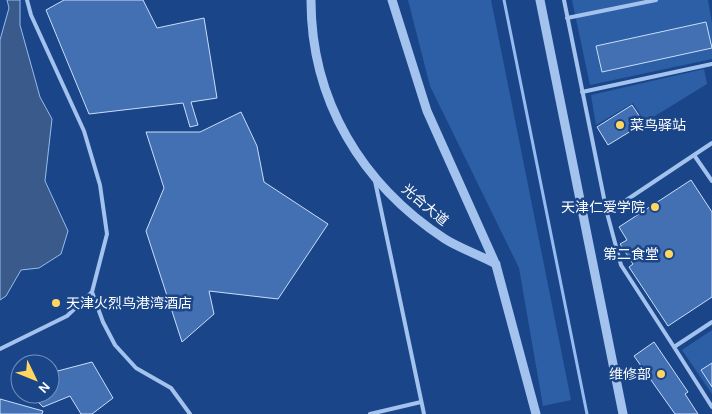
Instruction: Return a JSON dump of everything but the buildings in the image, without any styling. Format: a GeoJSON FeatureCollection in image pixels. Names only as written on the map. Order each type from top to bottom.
{"type":"FeatureCollection","features":[{"type":"Feature","properties":{"kind":"street","name":"光合大道"},"geometry":{"type":"LineString","coordinates":[[311,0],[311,32],[316,59],[330,103],[353,148],[375,180],[428,227],[447,240],[496,265]]}},
{"type":"Feature","properties":{"kind":"street"},"geometry":{"type":"LineString","coordinates":[[392,0],[426,111],[496,265],[536,414]]}},
{"type":"Feature","properties":{"kind":"street"},"geometry":{"type":"LineString","coordinates":[[540,0],[623,414]]}},
{"type":"Feature","properties":{"kind":"lane"},"geometry":{"type":"LineString","coordinates":[[0,350],[67,316],[92,292],[107,234],[100,185],[84,131],[31,15],[27,0]]}},
{"type":"Feature","properties":{"kind":"lane"},"geometry":{"type":"LineString","coordinates":[[564,0],[607,213],[622,265],[712,407]]}},
{"type":"Feature","properties":{"kind":"lane"},"geometry":{"type":"LineString","coordinates":[[567,18],[656,0]]}},
{"type":"Feature","properties":{"kind":"lane"},"geometry":{"type":"LineString","coordinates":[[582,92],[712,64]]}},
{"type":"Feature","properties":{"kind":"lane"},"geometry":{"type":"LineString","coordinates":[[607,213],[712,143]]}},
{"type":"Feature","properties":{"kind":"lane"},"geometry":{"type":"LineString","coordinates":[[694,155],[712,181]]}},
{"type":"Feature","properties":{"kind":"lane"},"geometry":{"type":"LineString","coordinates":[[375,180],[424,414]]}},
{"type":"Feature","properties":{"kind":"lane"},"geometry":{"type":"LineString","coordinates":[[92,292],[103,322],[115,345],[136,368],[171,388],[190,414]]}},
{"type":"Feature","properties":{"kind":"lane"},"geometry":{"type":"LineString","coordinates":[[674,347],[712,322]]}},
{"type":"Feature","properties":{"kind":"lane"},"geometry":{"type":"LineString","coordinates":[[370,414],[422,402]]}},
{"type":"Feature","properties":{"kind":"shaded area"},"geometry":{"type":"Polygon","coordinates":[[[7,0],[20,0],[20,25],[40,97],[52,119],[45,181],[68,231],[61,254],[39,268],[21,270],[6,296],[0,300],[0,40],[9,8],[7,0]]]}},
{"type":"Feature","properties":{"kind":"shaded area"},"geometry":{"type":"Polygon","coordinates":[[[408,0],[491,0],[571,400],[543,406],[519,268],[430,86],[408,0]]]}},
{"type":"Feature","properties":{"kind":"shaded area"},"geometry":{"type":"Polygon","coordinates":[[[572,0],[708,0],[712,23],[712,59],[590,85],[572,0]]]}},
{"type":"Feature","properties":{"kind":"shaded area"},"geometry":{"type":"Polygon","coordinates":[[[704,69],[707,84],[645,122],[633,103],[596,125],[591,95],[704,69]]]}},
{"type":"Feature","properties":{"kind":"shaded area"},"geometry":{"type":"Polygon","coordinates":[[[712,330],[712,394],[682,350],[712,330]]]}},
{"type":"Feature","properties":{"kind":"waterway"},"geometry":{"type":"LineString","coordinates":[[504,0],[587,414]]}},
{"type":"Feature","properties":{"kind":"place","name":"菜鸟驿站"},"geometry":{"type":"Point","coordinates":[620,125]}},
{"type":"Feature","properties":{"kind":"place","name":"天津仁爱学院"},"geometry":{"type":"Point","coordinates":[655,207]}},
{"type":"Feature","properties":{"kind":"place","name":"第二食堂"},"geometry":{"type":"Point","coordinates":[669,254]}},
{"type":"Feature","properties":{"kind":"place","name":"天津火烈鸟港湾酒店"},"geometry":{"type":"Point","coordinates":[56,303]}},
{"type":"Feature","properties":{"kind":"place","name":"维修部"},"geometry":{"type":"Point","coordinates":[661,374]}}]}
